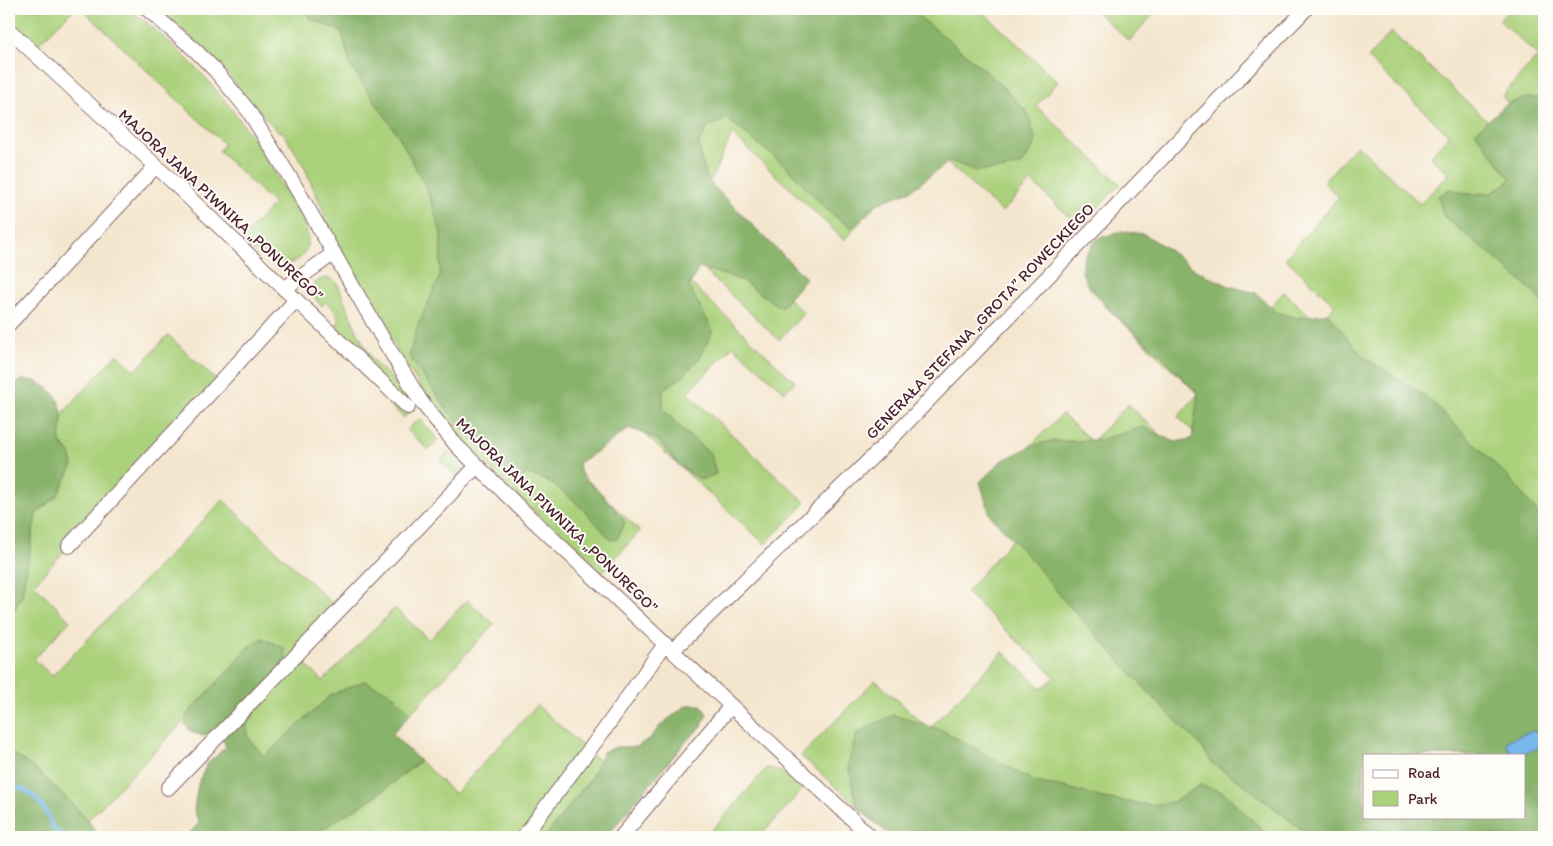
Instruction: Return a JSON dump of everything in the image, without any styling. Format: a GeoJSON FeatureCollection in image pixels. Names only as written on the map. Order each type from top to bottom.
{"type":"FeatureCollection","features":[{"type":"Feature","properties":{"kind":"street","name":"MAJORA JANA PIWNIKA „PONUREGO”"},"geometry":{"type":"LineString","coordinates":[[147,9],[194,49],[243,103],[276,154],[420,400],[456,445],[871,837]]}},
{"type":"Feature","properties":{"kind":"street","name":"GENERAŁA STEFANA „GROTA” ROWECKIEGO"},"geometry":{"type":"LineString","coordinates":[[523,837],[669,648],[894,436],[1306,9]]}},
{"type":"Feature","properties":{"kind":"street","name":"MAJORA JANA PIWNIKA „PONUREGO”"},"geometry":{"type":"LineString","coordinates":[[9,30],[156,166],[408,407]]}},
{"type":"Feature","properties":{"kind":"street"},"geometry":{"type":"LineString","coordinates":[[9,324],[156,166]]}},
{"type":"Feature","properties":{"kind":"street"},"geometry":{"type":"LineString","coordinates":[[284,289],[334,253]]}},
{"type":"Feature","properties":{"kind":"street"},"geometry":{"type":"LineString","coordinates":[[68,546],[296,300]]}},
{"type":"Feature","properties":{"kind":"street"},"geometry":{"type":"LineString","coordinates":[[168,788],[477,466]]}},
{"type":"Feature","properties":{"kind":"street"},"geometry":{"type":"LineString","coordinates":[[621,837],[731,706]]}},
{"type":"Feature","properties":{"kind":"green space"},"geometry":{"type":"Polygon","coordinates":[[[9,9],[74,9],[35,47],[9,22],[9,9]]]}},
{"type":"Feature","properties":{"kind":"green space"},"geometry":{"type":"Polygon","coordinates":[[[82,9],[128,9],[154,29],[199,71],[245,127],[273,169],[296,209],[306,228],[308,240],[303,255],[290,263],[276,261],[263,253],[259,256],[241,239],[274,204],[219,151],[224,144],[82,9]]]}},
{"type":"Feature","properties":{"kind":"green space"},"geometry":{"type":"Polygon","coordinates":[[[158,9],[989,9],[985,14],[1058,82],[1036,106],[1120,184],[1080,227],[1031,181],[1002,212],[929,147],[844,240],[732,134],[704,194],[752,264],[804,313],[779,340],[651,220],[639,234],[795,382],[785,392],[733,346],[687,393],[806,503],[765,544],[614,406],[565,460],[640,531],[601,574],[598,574],[463,443],[431,403],[402,358],[324,221],[325,215],[303,164],[282,131],[279,132],[263,116],[204,49],[158,9]]]}},
{"type":"Feature","properties":{"kind":"green space"},"geometry":{"type":"Polygon","coordinates":[[[309,9],[909,9],[998,82],[1027,112],[1036,141],[1023,164],[1005,169],[975,171],[950,161],[910,191],[874,205],[852,228],[829,212],[787,167],[727,119],[708,126],[699,143],[701,158],[708,181],[806,278],[781,308],[741,280],[699,267],[689,287],[713,330],[699,359],[683,376],[663,390],[663,409],[685,432],[711,454],[716,474],[701,480],[679,465],[657,439],[629,428],[578,463],[581,474],[603,495],[625,522],[617,539],[611,540],[573,500],[551,483],[526,474],[516,482],[458,425],[409,356],[416,330],[440,276],[441,233],[427,189],[398,135],[350,65],[342,32],[309,18],[309,9]]]}},
{"type":"Feature","properties":{"kind":"green space"},"geometry":{"type":"Polygon","coordinates":[[[1093,9],[1158,9],[1129,41],[1093,9]]]}},
{"type":"Feature","properties":{"kind":"green space"},"geometry":{"type":"Polygon","coordinates":[[[1510,9],[1544,9],[1544,837],[893,837],[801,756],[875,680],[929,729],[1003,652],[1042,689],[1055,677],[966,592],[1025,525],[988,488],[1062,414],[1092,442],[1128,404],[1217,489],[1234,471],[1178,417],[1198,394],[1102,303],[1153,249],[1242,336],[1284,292],[1317,323],[1335,305],[1285,258],[1339,197],[1323,182],[1357,145],[1420,204],[1449,174],[1430,157],[1449,135],[1368,58],[1391,32],[1490,123],[1509,104],[1502,96],[1538,56],[1499,20],[1510,9]]]}},
{"type":"Feature","properties":{"kind":"green space"},"geometry":{"type":"Polygon","coordinates":[[[1544,97],[1544,304],[1488,252],[1444,217],[1438,196],[1450,189],[1467,194],[1491,193],[1511,180],[1475,132],[1508,103],[1527,98],[1544,97]]]}},
{"type":"Feature","properties":{"kind":"green space"},"geometry":{"type":"Polygon","coordinates":[[[1121,231],[1144,234],[1197,271],[1229,286],[1256,293],[1276,312],[1296,318],[1328,313],[1362,356],[1428,398],[1513,482],[1544,521],[1544,837],[1311,837],[1245,785],[1213,764],[1200,745],[1165,710],[1063,599],[1036,565],[990,515],[980,482],[1001,461],[1034,445],[1053,441],[1103,439],[1143,427],[1175,442],[1192,439],[1198,394],[1163,357],[1113,313],[1088,286],[1082,272],[1084,257],[1097,239],[1121,231]]]}},
{"type":"Feature","properties":{"kind":"green space"},"geometry":{"type":"Polygon","coordinates":[[[326,278],[333,280],[338,285],[356,329],[372,359],[395,382],[413,407],[404,418],[388,404],[395,401],[334,330],[339,321],[336,312],[326,302],[322,306],[315,298],[313,286],[326,278]]]}},
{"type":"Feature","properties":{"kind":"green space"},"geometry":{"type":"Polygon","coordinates":[[[168,335],[219,383],[34,584],[70,621],[34,659],[52,676],[223,500],[338,609],[294,654],[323,681],[395,608],[429,640],[467,600],[494,624],[411,713],[391,693],[331,695],[264,757],[247,736],[247,723],[259,706],[258,700],[277,645],[266,641],[247,648],[233,666],[187,714],[187,718],[88,820],[35,769],[9,751],[9,694],[13,685],[9,666],[10,618],[22,595],[36,514],[57,496],[70,453],[60,442],[62,414],[117,354],[135,371],[168,335]]]}},
{"type":"Feature","properties":{"kind":"green space"},"geometry":{"type":"Polygon","coordinates":[[[22,380],[32,380],[38,383],[51,391],[56,397],[60,404],[62,418],[60,442],[70,453],[73,465],[57,496],[36,514],[22,595],[10,618],[9,626],[9,388],[22,380]]]}},
{"type":"Feature","properties":{"kind":"green space"},"geometry":{"type":"Polygon","coordinates":[[[420,418],[438,440],[429,450],[407,430],[420,418]]]}},
{"type":"Feature","properties":{"kind":"green space"},"geometry":{"type":"Polygon","coordinates":[[[448,452],[467,472],[460,479],[440,461],[448,452]]]}},
{"type":"Feature","properties":{"kind":"green space"},"geometry":{"type":"Polygon","coordinates":[[[262,638],[284,648],[286,658],[258,700],[259,706],[247,723],[247,736],[264,757],[331,695],[364,681],[391,693],[411,713],[392,734],[420,761],[376,796],[309,837],[186,837],[199,823],[194,810],[198,784],[207,764],[226,747],[223,739],[213,731],[203,736],[191,732],[185,724],[187,714],[233,666],[247,648],[262,638]]]}},
{"type":"Feature","properties":{"kind":"green space"},"geometry":{"type":"Polygon","coordinates":[[[537,705],[599,761],[591,778],[545,837],[309,837],[376,796],[420,761],[455,794],[537,705]]]}},
{"type":"Feature","properties":{"kind":"green space"},"geometry":{"type":"Polygon","coordinates":[[[687,705],[701,705],[707,714],[701,727],[688,739],[606,837],[545,837],[591,778],[603,752],[616,747],[637,747],[651,737],[662,724],[687,705]]]}},
{"type":"Feature","properties":{"kind":"green space"},"geometry":{"type":"Polygon","coordinates":[[[893,715],[942,730],[1035,782],[1064,787],[1103,798],[1151,805],[1174,802],[1200,785],[1223,792],[1270,837],[892,837],[857,807],[848,765],[857,733],[893,715]]]}},
{"type":"Feature","properties":{"kind":"green space"},"geometry":{"type":"Polygon","coordinates":[[[9,751],[35,769],[59,791],[88,820],[99,837],[9,837],[9,751]]]}},
{"type":"Feature","properties":{"kind":"green space"},"geometry":{"type":"Polygon","coordinates":[[[767,768],[782,773],[803,789],[759,837],[706,837],[767,768]]]}},
{"type":"Feature","properties":{"kind":"water"},"geometry":{"type":"Polygon","coordinates":[[[1532,731],[1540,734],[1543,738],[1544,746],[1516,754],[1510,751],[1506,744],[1508,740],[1532,731]]]}},
{"type":"Feature","properties":{"kind":"waterway"},"geometry":{"type":"LineString","coordinates":[[9,786],[22,789],[32,795],[45,810],[56,831],[68,837]]}}]}
